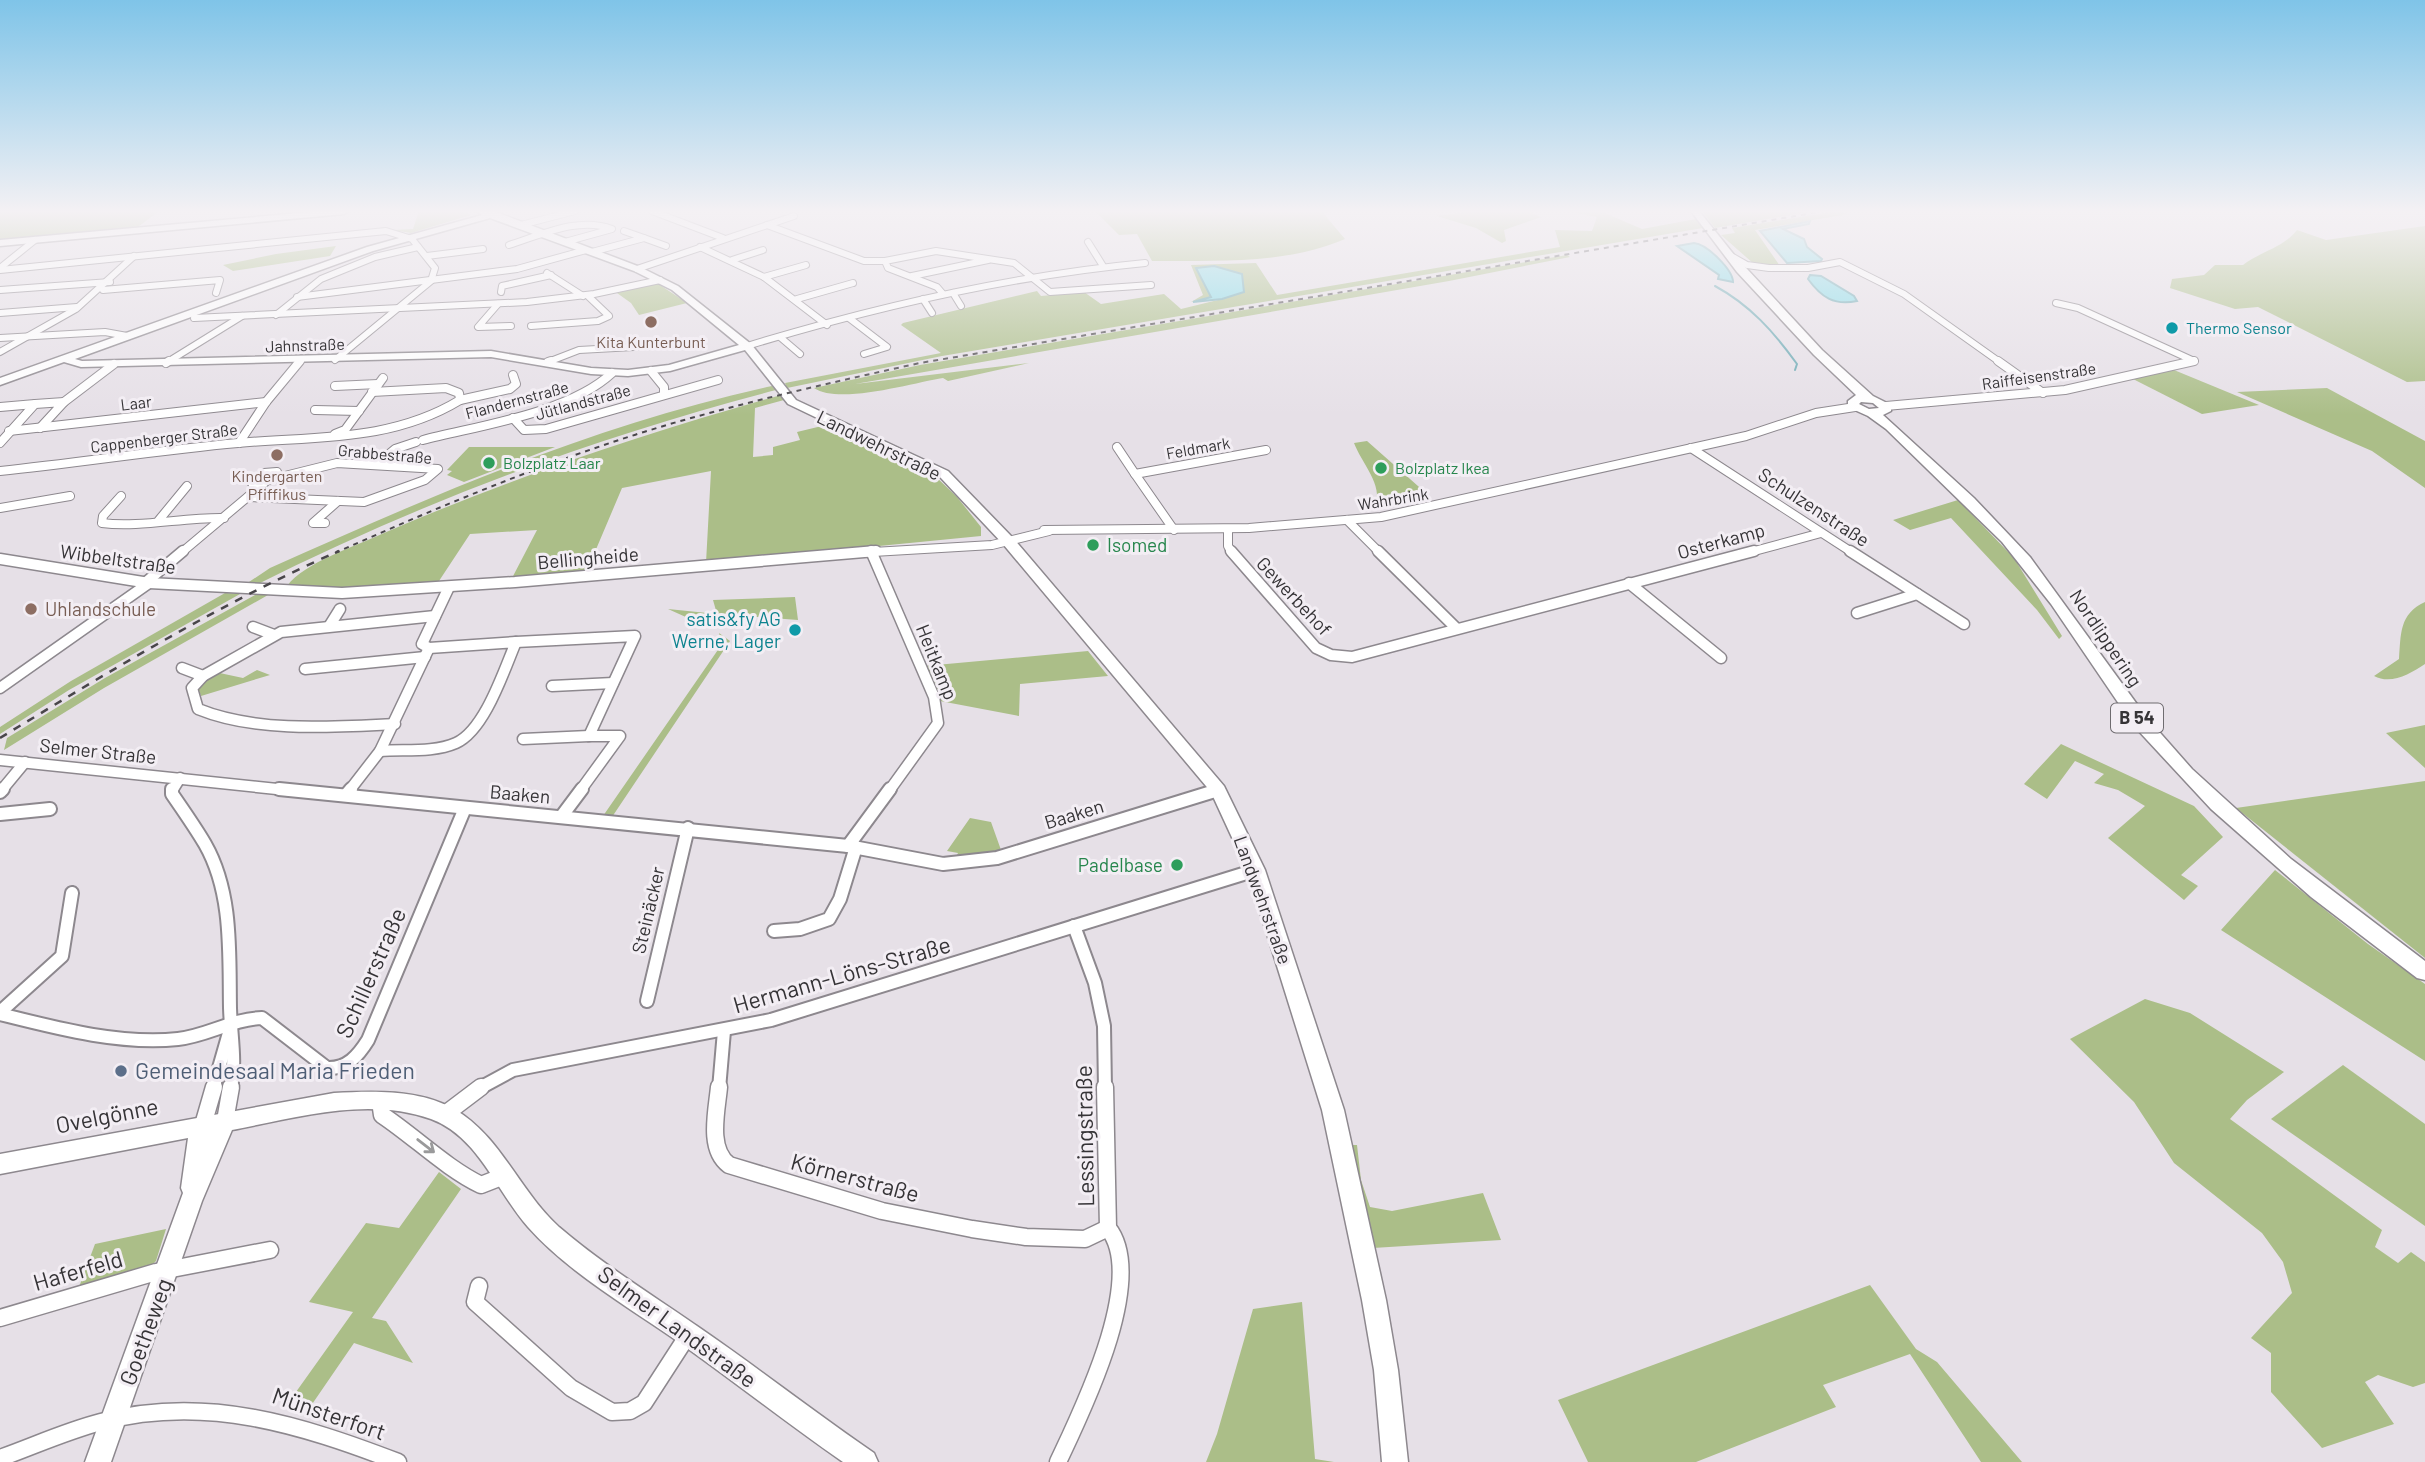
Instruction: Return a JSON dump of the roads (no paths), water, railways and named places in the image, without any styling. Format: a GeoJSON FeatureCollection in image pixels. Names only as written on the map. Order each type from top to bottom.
{"type":"FeatureCollection","features":[{"type":"Feature","properties":{"kind":"main road"},"geometry":{"type":"LineString","coordinates":[[1750,279],[1845,380],[1860,401],[1883,414]]}},
{"type":"Feature","properties":{"kind":"main road","name":"Nordlippering"},"geometry":{"type":"LineString","coordinates":[[1883,414],[2015,548],[2042,580],[2129,708],[2183,770],[2289,867],[2425,972]]}},
{"type":"Feature","properties":{"kind":"street"},"geometry":{"type":"LineString","coordinates":[[0,352],[20,337],[54,323],[103,290],[113,279]]}},
{"type":"Feature","properties":{"kind":"street"},"geometry":{"type":"LineString","coordinates":[[0,382],[288,279]]}},
{"type":"Feature","properties":{"kind":"street"},"geometry":{"type":"LineString","coordinates":[[276,315],[321,279]]}},
{"type":"Feature","properties":{"kind":"street"},"geometry":{"type":"LineString","coordinates":[[297,297],[443,279]]}},
{"type":"Feature","properties":{"kind":"street"},"geometry":{"type":"LineString","coordinates":[[501,292],[502,286],[532,279]]}},
{"type":"Feature","properties":{"kind":"street"},"geometry":{"type":"LineString","coordinates":[[531,326],[598,321],[609,316],[586,296],[558,279]]}},
{"type":"Feature","properties":{"kind":"street"},"geometry":{"type":"LineString","coordinates":[[767,279],[827,324]]}},
{"type":"Feature","properties":{"kind":"street"},"geometry":{"type":"LineString","coordinates":[[919,279],[937,287],[943,294]]}},
{"type":"Feature","properties":{"kind":"street"},"geometry":{"type":"LineString","coordinates":[[194,318],[395,311],[498,304],[586,296],[660,280],[694,301],[747,346],[943,294],[1018,279]]}},
{"type":"Feature","properties":{"kind":"street"},"geometry":{"type":"LineString","coordinates":[[1032,279],[1040,289],[1050,292],[1151,285]]}},
{"type":"Feature","properties":{"kind":"street"},"geometry":{"type":"LineString","coordinates":[[1874,279],[1904,294],[2043,393]]}},
{"type":"Feature","properties":{"kind":"street"},"geometry":{"type":"LineString","coordinates":[[103,290],[218,280],[216,293]]}},
{"type":"Feature","properties":{"kind":"street"},"geometry":{"type":"LineString","coordinates":[[335,359],[431,281]]}},
{"type":"Feature","properties":{"kind":"street"},"geometry":{"type":"LineString","coordinates":[[0,290],[110,282]]}},
{"type":"Feature","properties":{"kind":"street"},"geometry":{"type":"LineString","coordinates":[[797,299],[853,283]]}},
{"type":"Feature","properties":{"kind":"street"},"geometry":{"type":"LineString","coordinates":[[978,287],[986,298]]}},
{"type":"Feature","properties":{"kind":"street"},"geometry":{"type":"LineString","coordinates":[[953,293],[961,306]]}},
{"type":"Feature","properties":{"kind":"street"},"geometry":{"type":"LineString","coordinates":[[923,299],[932,313]]}},
{"type":"Feature","properties":{"kind":"street","name":"Raiffeisenstraße"},"geometry":{"type":"LineString","coordinates":[[1883,414],[2043,393],[2194,361],[2078,308],[2056,303]]}},
{"type":"Feature","properties":{"kind":"street"},"geometry":{"type":"LineString","coordinates":[[498,304],[478,327],[510,326]]}},
{"type":"Feature","properties":{"kind":"street"},"geometry":{"type":"LineString","coordinates":[[0,313],[77,307]]}},
{"type":"Feature","properties":{"kind":"street"},"geometry":{"type":"LineString","coordinates":[[166,363],[242,316]]}},
{"type":"Feature","properties":{"kind":"street"},"geometry":{"type":"LineString","coordinates":[[849,318],[887,347],[863,354]]}},
{"type":"Feature","properties":{"kind":"street"},"geometry":{"type":"LineString","coordinates":[[0,338],[105,332],[127,336]]}},
{"type":"Feature","properties":{"kind":"street"},"geometry":{"type":"LineString","coordinates":[[780,337],[800,354]]}},
{"type":"Feature","properties":{"kind":"street","name":"Jahnstraße"},"geometry":{"type":"LineString","coordinates":[[548,362],[579,350],[670,345]]}},
{"type":"Feature","properties":{"kind":"street","name":"Jahnstraße"},"geometry":{"type":"LineString","coordinates":[[64,359],[81,364],[166,363],[481,354],[612,373],[651,371],[747,346]]}},
{"type":"Feature","properties":{"kind":"street","name":"Landwehrstraße"},"geometry":{"type":"LineString","coordinates":[[747,346],[792,401],[940,472],[955,483],[1005,538],[1218,790],[1256,870],[1319,1062],[1352,1184],[1386,1370],[1395,1462]]}},
{"type":"Feature","properties":{"kind":"street"},"geometry":{"type":"LineString","coordinates":[[239,443],[265,402],[300,361]]}},
{"type":"Feature","properties":{"kind":"street"},"geometry":{"type":"LineString","coordinates":[[40,428],[64,402],[114,363]]}},
{"type":"Feature","properties":{"kind":"street","name":"Jütlandstraße"},"geometry":{"type":"LineString","coordinates":[[651,371],[664,387],[664,393]]}},
{"type":"Feature","properties":{"kind":"street","name":"Flandernstraße"},"geometry":{"type":"LineString","coordinates":[[377,464],[395,449],[419,441],[513,418],[579,397],[597,387],[612,373]]}},
{"type":"Feature","properties":{"kind":"street","name":"Cappenberger Straße"},"geometry":{"type":"LineString","coordinates":[[2,471],[239,443],[373,433],[436,416],[460,400],[510,389],[516,384],[513,375]]}},
{"type":"Feature","properties":{"kind":"street","name":"Jütlandstraße"},"geometry":{"type":"LineString","coordinates":[[513,418],[524,430],[539,430],[718,380]]}},
{"type":"Feature","properties":{"kind":"street"},"geometry":{"type":"LineString","coordinates":[[332,435],[345,430],[381,381],[335,386]]}},
{"type":"Feature","properties":{"kind":"street"},"geometry":{"type":"LineString","coordinates":[[372,392],[446,388],[459,393],[460,400]]}},
{"type":"Feature","properties":{"kind":"street","name":"Wahrbrink"},"geometry":{"type":"LineString","coordinates":[[1005,538],[1049,531],[1228,529],[1347,520],[1420,509],[1774,429],[1816,413],[1860,401]]}},
{"type":"Feature","properties":{"kind":"street"},"geometry":{"type":"LineString","coordinates":[[0,407],[64,402]]}},
{"type":"Feature","properties":{"kind":"street","name":"Laar"},"geometry":{"type":"LineString","coordinates":[[9,431],[265,402]]}},
{"type":"Feature","properties":{"kind":"street"},"geometry":{"type":"LineString","coordinates":[[0,443],[35,404]]}},
{"type":"Feature","properties":{"kind":"street"},"geometry":{"type":"LineString","coordinates":[[316,410],[359,411]]}},
{"type":"Feature","properties":{"kind":"street"},"geometry":{"type":"LineString","coordinates":[[1117,447],[1174,530]]}},
{"type":"Feature","properties":{"kind":"street","name":"Schulzenstraße"},"geometry":{"type":"LineString","coordinates":[[1691,448],[1964,624]]}},
{"type":"Feature","properties":{"kind":"street","name":"Feldmark"},"geometry":{"type":"LineString","coordinates":[[1135,474],[1266,450]]}},
{"type":"Feature","properties":{"kind":"street","name":"Grabbestraße"},"geometry":{"type":"LineString","coordinates":[[330,463],[434,468],[438,471],[376,500],[248,497],[257,489],[251,482],[264,473],[276,471],[269,480],[330,463]]}},
{"type":"Feature","properties":{"kind":"street"},"geometry":{"type":"LineString","coordinates":[[0,480],[2,471]]}},
{"type":"Feature","properties":{"kind":"street"},"geometry":{"type":"LineString","coordinates":[[159,520],[187,486]]}},
{"type":"Feature","properties":{"kind":"street"},"geometry":{"type":"LineString","coordinates":[[0,508],[70,496]]}},
{"type":"Feature","properties":{"kind":"street"},"geometry":{"type":"LineString","coordinates":[[121,496],[103,516],[102,523],[116,525],[188,517],[224,518]]}},
{"type":"Feature","properties":{"kind":"street"},"geometry":{"type":"LineString","coordinates":[[0,688],[147,583],[248,497]]}},
{"type":"Feature","properties":{"kind":"street"},"geometry":{"type":"LineString","coordinates":[[325,523],[313,523],[338,501]]}},
{"type":"Feature","properties":{"kind":"street"},"geometry":{"type":"LineString","coordinates":[[1347,520],[1456,628]]}},
{"type":"Feature","properties":{"kind":"street","name":"Gewerbehof"},"geometry":{"type":"LineString","coordinates":[[1228,529],[1228,546],[1233,555],[1323,652],[1360,656],[1456,628]]}},
{"type":"Feature","properties":{"kind":"street","name":"Osterkamp"},"geometry":{"type":"LineString","coordinates":[[1456,628],[1821,533]]}},
{"type":"Feature","properties":{"kind":"street","name":"Bellingheide"},"geometry":{"type":"LineString","coordinates":[[233,590],[342,593],[449,587],[871,551],[945,549],[1005,538]]}},
{"type":"Feature","properties":{"kind":"street","name":"Heitkamp"},"geometry":{"type":"LineString","coordinates":[[852,846],[940,717],[934,697],[871,551]]}},
{"type":"Feature","properties":{"kind":"street","name":"Wibbeltstraße"},"geometry":{"type":"LineString","coordinates":[[0,559],[147,583],[233,590]]}},
{"type":"Feature","properties":{"kind":"street"},"geometry":{"type":"LineString","coordinates":[[1629,583],[1721,658]]}},
{"type":"Feature","properties":{"kind":"street"},"geometry":{"type":"LineString","coordinates":[[427,652],[422,645],[449,587]]}},
{"type":"Feature","properties":{"kind":"street"},"geometry":{"type":"LineString","coordinates":[[1857,613],[1917,594]]}},
{"type":"Feature","properties":{"kind":"street"},"geometry":{"type":"LineString","coordinates":[[330,625],[340,609]]}},
{"type":"Feature","properties":{"kind":"street"},"geometry":{"type":"LineString","coordinates":[[395,724],[307,728],[206,714],[198,709],[192,692],[195,682],[203,676],[274,635],[288,630],[435,616]]}},
{"type":"Feature","properties":{"kind":"street"},"geometry":{"type":"LineString","coordinates":[[253,627],[274,635]]}},
{"type":"Feature","properties":{"kind":"street"},"geometry":{"type":"LineString","coordinates":[[305,668],[556,638],[635,636],[589,736]]}},
{"type":"Feature","properties":{"kind":"street"},"geometry":{"type":"LineString","coordinates":[[380,751],[449,745],[464,739],[497,686],[516,642]]}},
{"type":"Feature","properties":{"kind":"street"},"geometry":{"type":"LineString","coordinates":[[346,795],[380,751],[427,652]]}},
{"type":"Feature","properties":{"kind":"street"},"geometry":{"type":"LineString","coordinates":[[182,668],[203,676]]}},
{"type":"Feature","properties":{"kind":"street"},"geometry":{"type":"LineString","coordinates":[[552,686],[613,683]]}},
{"type":"Feature","properties":{"kind":"street"},"geometry":{"type":"LineString","coordinates":[[523,739],[620,736],[561,817]]}},
{"type":"Feature","properties":{"kind":"street","name":"Selmer Straße"},"geometry":{"type":"LineString","coordinates":[[0,760],[180,778]]}},
{"type":"Feature","properties":{"kind":"street"},"geometry":{"type":"LineString","coordinates":[[0,792],[24,762]]}},
{"type":"Feature","properties":{"kind":"street","name":"Baaken"},"geometry":{"type":"LineString","coordinates":[[180,778],[852,846],[927,862],[977,862],[1218,790]]}},
{"type":"Feature","properties":{"kind":"street","name":"Selmer Straße"},"geometry":{"type":"LineString","coordinates":[[180,778],[172,788],[172,794],[206,845],[220,880],[228,920],[231,1026],[236,1060],[214,1123]]}},
{"type":"Feature","properties":{"kind":"street","name":"Schillerstraße"},"geometry":{"type":"LineString","coordinates":[[231,1026],[248,1019],[265,1020],[327,1068],[342,1067],[354,1059],[368,1040],[465,808]]}},
{"type":"Feature","properties":{"kind":"street"},"geometry":{"type":"LineString","coordinates":[[0,814],[50,809]]}},
{"type":"Feature","properties":{"kind":"street","name":"Steinäcker"},"geometry":{"type":"LineString","coordinates":[[647,1001],[688,828]]}},
{"type":"Feature","properties":{"kind":"street"},"geometry":{"type":"LineString","coordinates":[[774,930],[817,927],[828,922],[847,881],[852,846]]}},
{"type":"Feature","properties":{"kind":"street","name":"Hermann-Löns-Straße"},"geometry":{"type":"LineString","coordinates":[[444,1115],[468,1094],[513,1070],[723,1031],[817,1007],[1256,870]]}},
{"type":"Feature","properties":{"kind":"street"},"geometry":{"type":"LineString","coordinates":[[0,1013],[62,956],[72,893]]}},
{"type":"Feature","properties":{"kind":"street","name":"Lessingstraße"},"geometry":{"type":"LineString","coordinates":[[1058,1462],[1082,1411],[1109,1332],[1118,1293],[1119,1244],[1108,1228],[1104,1026],[1095,983],[1074,926]]}},
{"type":"Feature","properties":{"kind":"street"},"geometry":{"type":"LineString","coordinates":[[0,1013],[76,1029],[166,1040],[203,1035],[231,1026]]}},
{"type":"Feature","properties":{"kind":"street","name":"Selmer Straße"},"geometry":{"type":"LineString","coordinates":[[214,1123],[231,1026]]}},
{"type":"Feature","properties":{"kind":"street","name":"Körnerstraße"},"geometry":{"type":"LineString","coordinates":[[723,1031],[715,1135],[722,1160],[729,1165],[882,1211],[1026,1237],[1085,1239],[1108,1228]]}},
{"type":"Feature","properties":{"kind":"street"},"geometry":{"type":"LineString","coordinates":[[380,1101],[382,1115],[426,1145],[463,1176],[481,1185],[504,1176]]}},
{"type":"Feature","properties":{"kind":"street","name":"Selmer Landstraße"},"geometry":{"type":"LineString","coordinates":[[214,1123],[334,1102],[403,1103],[444,1115],[471,1132],[490,1153],[504,1176],[550,1234],[865,1462]]}},
{"type":"Feature","properties":{"kind":"street","name":"Ovelgönne"},"geometry":{"type":"LineString","coordinates":[[0,1164],[214,1123]]}},
{"type":"Feature","properties":{"kind":"street","name":"Goetheweg"},"geometry":{"type":"LineString","coordinates":[[98,1462],[169,1269],[191,1201],[196,1146],[214,1123]]}},
{"type":"Feature","properties":{"kind":"street","name":"Haferfeld"},"geometry":{"type":"LineString","coordinates":[[0,1318],[169,1269],[270,1250]]}},
{"type":"Feature","properties":{"kind":"street"},"geometry":{"type":"LineString","coordinates":[[479,1286],[475,1302],[483,1310],[571,1388],[612,1412],[630,1410],[644,1403],[688,1335]]}},
{"type":"Feature","properties":{"kind":"street","name":"Münsterfort"},"geometry":{"type":"LineString","coordinates":[[0,1458],[115,1418],[215,1410],[256,1414],[300,1426],[398,1462]]}},
{"type":"Feature","properties":{"kind":"water"},"geometry":{"type":"Polygon","coordinates":[[[1202,279],[1243,279],[1244,292],[1222,299],[1193,302],[1211,297],[1202,279]]]}},
{"type":"Feature","properties":{"kind":"water"},"geometry":{"type":"Polygon","coordinates":[[[1808,279],[1826,279],[1854,296],[1857,301],[1841,302],[1829,299],[1808,279]]]}},
{"type":"Feature","properties":{"kind":"waterway"},"geometry":{"type":"LineString","coordinates":[[1715,286],[1728,293],[1770,330],[1797,364],[1795,370]]}},
{"type":"Feature","properties":{"kind":"railway"},"geometry":{"type":"LineString","coordinates":[[335,553],[547,465],[633,435],[738,406],[920,363],[1419,279]]}},
{"type":"Feature","properties":{"kind":"railway"},"geometry":{"type":"LineString","coordinates":[[0,738],[209,615],[339,551]]}},
{"type":"Feature","properties":{"kind":"place","name":"Kita Kunterbunt"},"geometry":{"type":"Point","coordinates":[651,322]}},
{"type":"Feature","properties":{"kind":"place","name":"Thermo Sensor"},"geometry":{"type":"Point","coordinates":[2172,328]}},
{"type":"Feature","properties":{"kind":"place","name":"Kindergarten Pfiffikus"},"geometry":{"type":"Point","coordinates":[277,455]}},
{"type":"Feature","properties":{"kind":"place","name":"Bolzplatz Laar"},"geometry":{"type":"Point","coordinates":[489,463]}},
{"type":"Feature","properties":{"kind":"place","name":"Bolzplatz Ikea"},"geometry":{"type":"Point","coordinates":[1381,468]}},
{"type":"Feature","properties":{"kind":"place","name":"Isomed"},"geometry":{"type":"Point","coordinates":[1093,545]}},
{"type":"Feature","properties":{"kind":"place","name":"Uhlandschule"},"geometry":{"type":"Point","coordinates":[31,609]}},
{"type":"Feature","properties":{"kind":"place","name":"satis&fy AG Werne, Lager"},"geometry":{"type":"Point","coordinates":[795,630]}},
{"type":"Feature","properties":{"kind":"place","name":"Padelbase"},"geometry":{"type":"Point","coordinates":[1177,865]}},
{"type":"Feature","properties":{"kind":"place","name":"Gemeindesaal Maria Frieden"},"geometry":{"type":"Point","coordinates":[121,1071]}}]}
